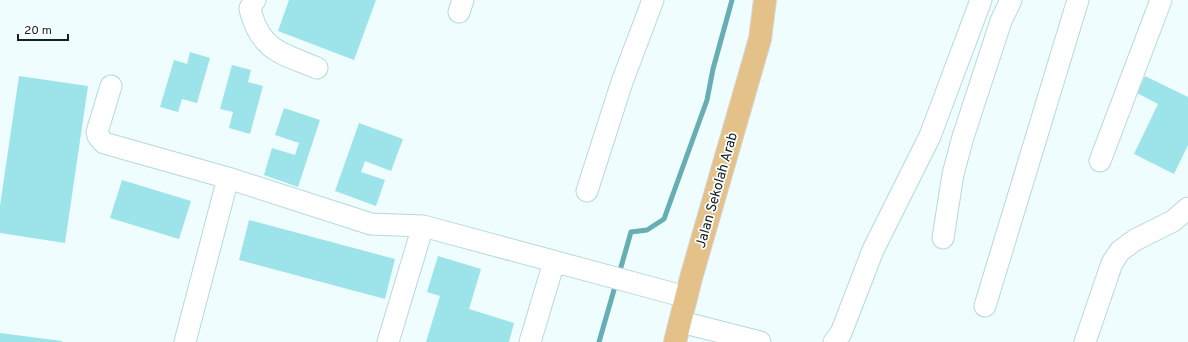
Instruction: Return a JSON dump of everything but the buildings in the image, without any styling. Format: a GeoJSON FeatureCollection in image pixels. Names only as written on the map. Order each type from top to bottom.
{"type":"FeatureCollection","features":[{"type":"Feature","properties":{"kind":"main road","name":"Jalan Sekolah Arab"},"geometry":{"type":"LineString","coordinates":[[678,332],[686,297],[760,39],[765,0]]}},
{"type":"Feature","properties":{"kind":"main road","name":"Jalan Sekolah Arab"},"geometry":{"type":"LineString","coordinates":[[760,39],[779,0]]}},
{"type":"Feature","properties":{"kind":"street"},"geometry":{"type":"LineString","coordinates":[[255,0],[250,8],[266,44],[282,53],[317,68]]}},
{"type":"Feature","properties":{"kind":"street"},"geometry":{"type":"LineString","coordinates":[[587,191],[622,82],[653,0]]}},
{"type":"Feature","properties":{"kind":"street"},"geometry":{"type":"LineString","coordinates":[[834,342],[841,333],[874,250],[930,136],[981,0]]}},
{"type":"Feature","properties":{"kind":"street"},"geometry":{"type":"LineString","coordinates":[[943,238],[953,174],[957,159],[1001,21],[1011,0]]}},
{"type":"Feature","properties":{"kind":"street"},"geometry":{"type":"LineString","coordinates":[[985,306],[1078,0]]}},
{"type":"Feature","properties":{"kind":"street"},"geometry":{"type":"LineString","coordinates":[[1100,161],[1161,0]]}},
{"type":"Feature","properties":{"kind":"street"},"geometry":{"type":"LineString","coordinates":[[111,86],[97,132],[98,136],[104,143],[228,178],[371,224],[423,226],[686,297]]}},
{"type":"Feature","properties":{"kind":"street"},"geometry":{"type":"LineString","coordinates":[[185,342],[228,178]]}},
{"type":"Feature","properties":{"kind":"street"},"geometry":{"type":"LineString","coordinates":[[1086,342],[1112,263],[1120,251],[1136,240],[1173,221],[1188,208]]}},
{"type":"Feature","properties":{"kind":"street"},"geometry":{"type":"LineString","coordinates":[[388,342],[423,226]]}},
{"type":"Feature","properties":{"kind":"street"},"geometry":{"type":"LineString","coordinates":[[530,342],[554,262]]}},
{"type":"Feature","properties":{"kind":"street"},"geometry":{"type":"LineString","coordinates":[[678,332],[760,342]]}},
{"type":"Feature","properties":{"kind":"waterway"},"geometry":{"type":"LineString","coordinates":[[619,274],[631,232],[647,230],[664,219],[707,100],[713,69],[732,0]]}},
{"type":"Feature","properties":{"kind":"waterway"},"geometry":{"type":"LineString","coordinates":[[599,342],[616,283]]}}]}
